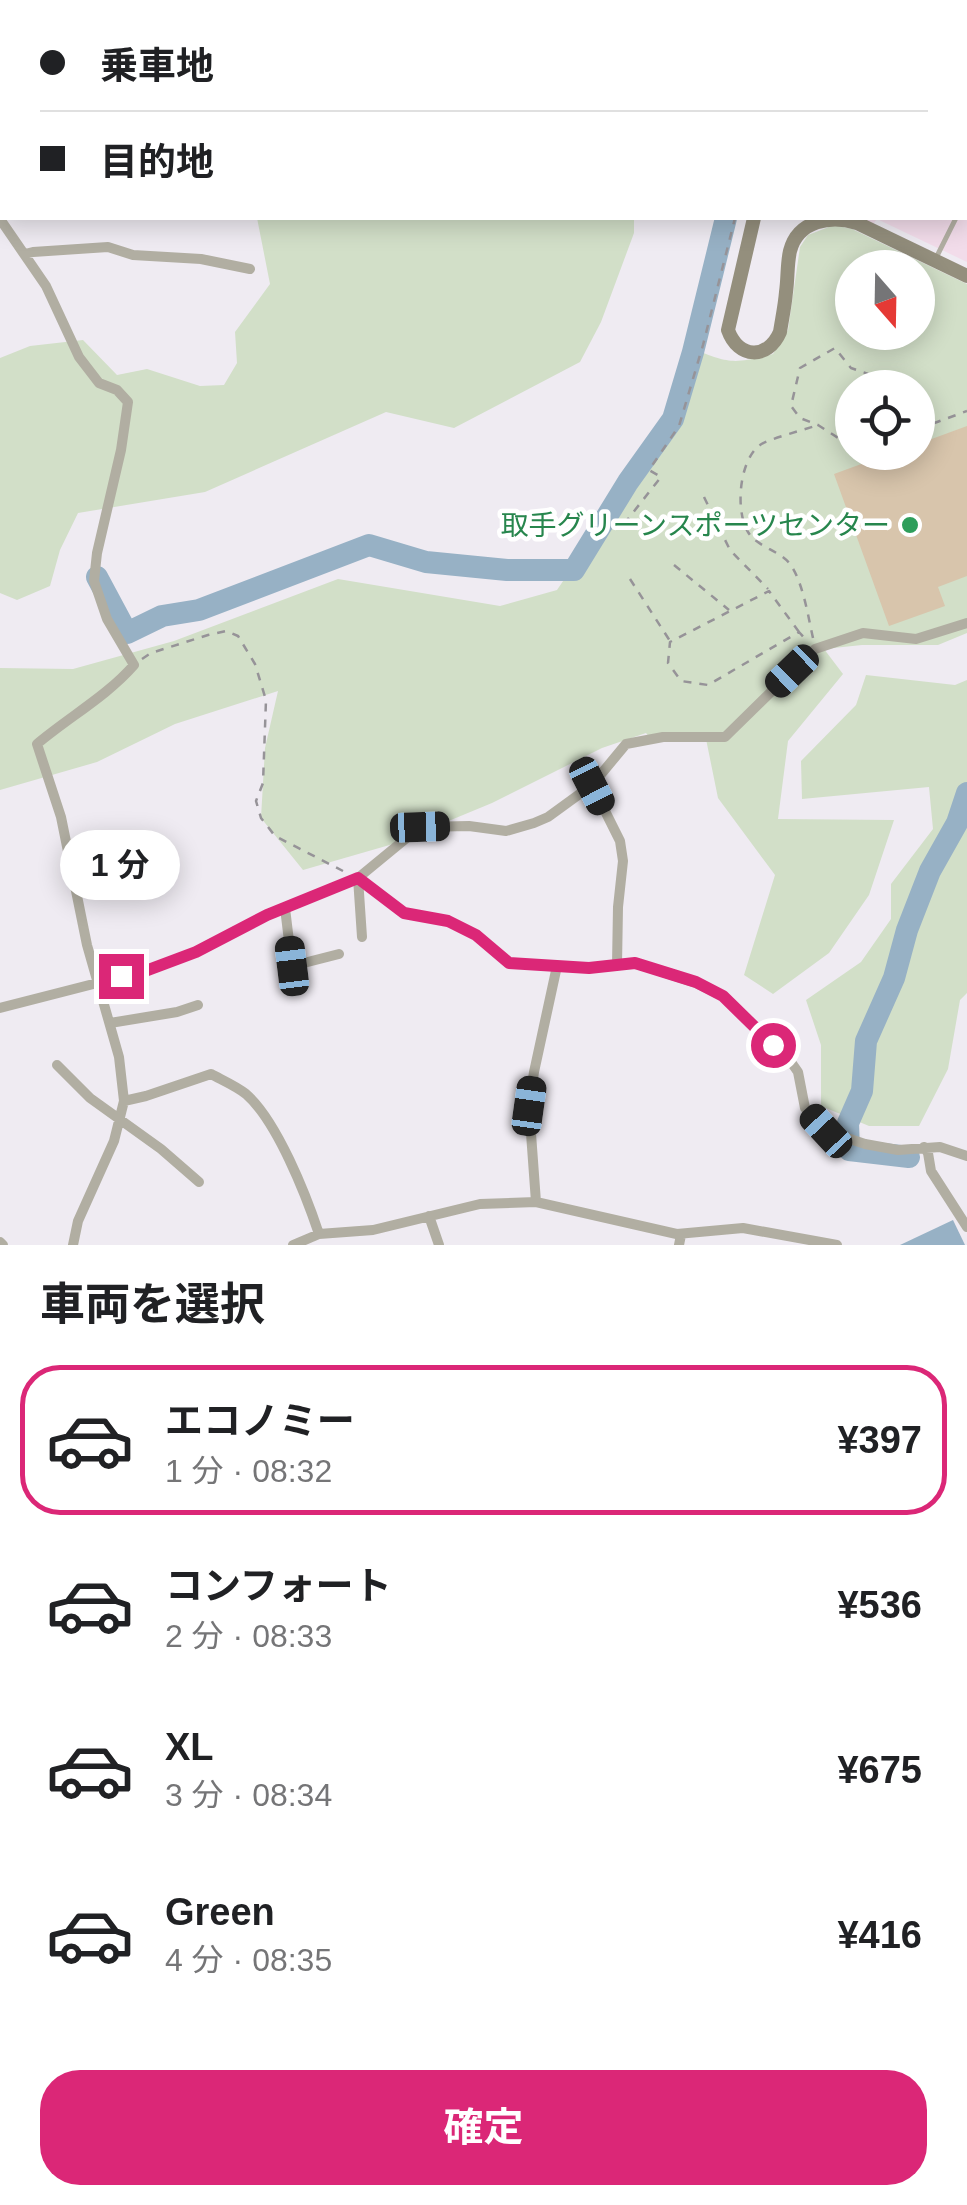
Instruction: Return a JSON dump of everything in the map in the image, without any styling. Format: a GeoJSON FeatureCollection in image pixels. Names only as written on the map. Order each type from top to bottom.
{"type":"FeatureCollection","features":[{"type":"Feature","properties":{"kind":"street"},"geometry":{"type":"LineString","coordinates":[[0,220],[46,286],[79,357],[99,384],[117,390],[128,402],[94,581],[107,619],[134,665],[118,684],[37,744],[61,817],[79,911],[119,1057],[124,1100],[121,1118],[78,1221],[73,1245]]}},
{"type":"Feature","properties":{"kind":"street"},"geometry":{"type":"LineString","coordinates":[[754,220],[728,330],[740,349],[750,353],[774,345],[780,332],[792,244],[801,231],[824,220]]}},
{"type":"Feature","properties":{"kind":"street"},"geometry":{"type":"LineString","coordinates":[[845,220],[913,250]]}},
{"type":"Feature","properties":{"kind":"street"},"geometry":{"type":"LineString","coordinates":[[25,254],[108,248],[133,255],[201,259],[250,269]]}},
{"type":"Feature","properties":{"kind":"street"},"geometry":{"type":"LineString","coordinates":[[935,260],[967,276]]}},
{"type":"Feature","properties":{"kind":"street"},"geometry":{"type":"LineString","coordinates":[[0,1008],[148,970],[196,952],[285,908],[358,878],[420,827],[469,826],[506,831],[548,816],[592,786],[626,744],[662,736],[725,737],[815,649],[863,633],[916,638],[967,623]]}},
{"type":"Feature","properties":{"kind":"street"},"geometry":{"type":"LineString","coordinates":[[592,786],[620,841],[623,861],[618,965]]}},
{"type":"Feature","properties":{"kind":"street"},"geometry":{"type":"LineString","coordinates":[[358,878],[362,937]]}},
{"type":"Feature","properties":{"kind":"street"},"geometry":{"type":"LineString","coordinates":[[358,878],[404,913],[448,921],[476,935],[509,963],[589,968],[635,963],[696,982],[723,996],[791,1062],[798,1072],[805,1108],[826,1131],[898,1150],[940,1147],[967,1156]]}},
{"type":"Feature","properties":{"kind":"street"},"geometry":{"type":"LineString","coordinates":[[285,908],[292,966],[338,954]]}},
{"type":"Feature","properties":{"kind":"street"},"geometry":{"type":"LineString","coordinates":[[536,1202],[529,1106],[557,966]]}},
{"type":"Feature","properties":{"kind":"street"},"geometry":{"type":"LineString","coordinates":[[110,1023],[198,1005]]}},
{"type":"Feature","properties":{"kind":"street"},"geometry":{"type":"LineString","coordinates":[[57,1065],[90,1098],[121,1118],[199,1182]]}},
{"type":"Feature","properties":{"kind":"street"},"geometry":{"type":"LineString","coordinates":[[124,1100],[211,1074],[246,1094],[270,1125],[305,1191],[318,1234]]}},
{"type":"Feature","properties":{"kind":"street"},"geometry":{"type":"LineString","coordinates":[[924,1147],[931,1171],[967,1227]]}},
{"type":"Feature","properties":{"kind":"street"},"geometry":{"type":"LineString","coordinates":[[293,1245],[318,1234],[373,1230],[480,1204],[536,1202],[678,1240],[744,1228],[838,1245]]}},
{"type":"Feature","properties":{"kind":"street"},"geometry":{"type":"LineString","coordinates":[[429,1216],[439,1245]]}},
{"type":"Feature","properties":{"kind":"lane"},"geometry":{"type":"LineString","coordinates":[[935,260],[955,220]]}},
{"type":"Feature","properties":{"kind":"path"},"geometry":{"type":"LineString","coordinates":[[624,524],[661,478],[649,470],[679,426],[734,220]]}},
{"type":"Feature","properties":{"kind":"path"},"geometry":{"type":"LineString","coordinates":[[835,436],[800,418],[792,406],[800,368],[835,348],[858,370]]}},
{"type":"Feature","properties":{"kind":"path"},"geometry":{"type":"LineString","coordinates":[[935,423],[967,411]]}},
{"type":"Feature","properties":{"kind":"path"},"geometry":{"type":"LineString","coordinates":[[815,649],[802,591],[790,564],[748,532],[740,508],[747,462],[760,445],[818,425]]}},
{"type":"Feature","properties":{"kind":"path"},"geometry":{"type":"LineString","coordinates":[[704,496],[730,550],[769,590],[815,649]]}},
{"type":"Feature","properties":{"kind":"path"},"geometry":{"type":"LineString","coordinates":[[674,564],[730,611]]}},
{"type":"Feature","properties":{"kind":"path"},"geometry":{"type":"LineString","coordinates":[[630,578],[670,642],[668,663],[681,682],[708,685],[799,632]]}},
{"type":"Feature","properties":{"kind":"path"},"geometry":{"type":"LineString","coordinates":[[670,642],[769,590]]}},
{"type":"Feature","properties":{"kind":"path"},"geometry":{"type":"LineString","coordinates":[[134,665],[151,653],[208,635],[226,631],[238,636],[255,664],[266,700],[263,783],[256,802],[261,818],[275,836],[358,878]]}},
{"type":"Feature","properties":{"kind":"shaded area"},"geometry":{"type":"Polygon","coordinates":[[[879,220],[967,220],[967,262],[879,220]]]}},
{"type":"Feature","properties":{"kind":"green space"},"geometry":{"type":"Polygon","coordinates":[[[257,220],[634,220],[634,233],[601,322],[580,362],[454,428],[386,412],[205,492],[78,513],[60,550],[50,586],[17,600],[0,593],[0,358],[30,346],[83,340],[117,375],[147,369],[200,386],[224,385],[237,363],[235,332],[270,284],[257,220]]]}},
{"type":"Feature","properties":{"kind":"green space"},"geometry":{"type":"Polygon","coordinates":[[[834,225],[852,229],[896,250],[835,250],[835,350],[935,350],[935,269],[967,284],[967,633],[938,645],[824,649],[843,674],[788,741],[778,819],[894,820],[869,895],[829,953],[773,994],[744,975],[775,875],[718,798],[706,739],[651,739],[646,733],[602,748],[492,803],[393,844],[303,870],[261,818],[265,748],[278,691],[175,724],[97,762],[0,790],[0,668],[73,669],[174,641],[338,579],[500,606],[557,590],[667,428],[691,348],[732,361],[773,354],[788,330],[800,247],[808,235],[834,225]]]}},
{"type":"Feature","properties":{"kind":"green space"},"geometry":{"type":"Polygon","coordinates":[[[866,675],[955,685],[967,680],[967,993],[960,1000],[948,1069],[919,1126],[869,1126],[821,1106],[821,1045],[806,1000],[861,962],[891,919],[891,884],[933,829],[929,787],[802,799],[801,761],[856,705],[866,675]]]}},
{"type":"Feature","properties":{"kind":"water"},"geometry":{"type":"Polygon","coordinates":[[[953,1220],[965,1245],[900,1245],[953,1220]]]}},
{"type":"Feature","properties":{"kind":"building","name":"取手グリーンスポーツセンター"},"geometry":{"type":"Polygon","coordinates":[[[967,426],[967,576],[938,587],[945,606],[889,626],[834,474],[845,470],[935,470],[935,438],[967,426]]]}},
{"type":"Feature","properties":{"kind":"waterway"},"geometry":{"type":"LineString","coordinates":[[97,577],[127,633],[162,616],[199,610],[369,545],[426,562],[507,570],[574,570],[628,482],[673,419],[726,220]]}},
{"type":"Feature","properties":{"kind":"waterway"},"geometry":{"type":"LineString","coordinates":[[909,1157],[849,1150],[848,1123],[862,1091],[866,1041],[894,978],[930,871],[957,823],[967,793]]}},
{"type":"Feature","properties":{"kind":"place","name":"取手グリーンスポーツセンター"},"geometry":{"type":"Point","coordinates":[910,525]}},
{"type":"Feature","properties":{"kind":"route"},"geometry":{"type":"LineString","coordinates":[[121,976],[196,952],[267,915],[358,878],[404,913],[448,921],[476,935],[509,963],[589,968],[635,963],[696,982],[723,996],[773,1045]]}}]}
